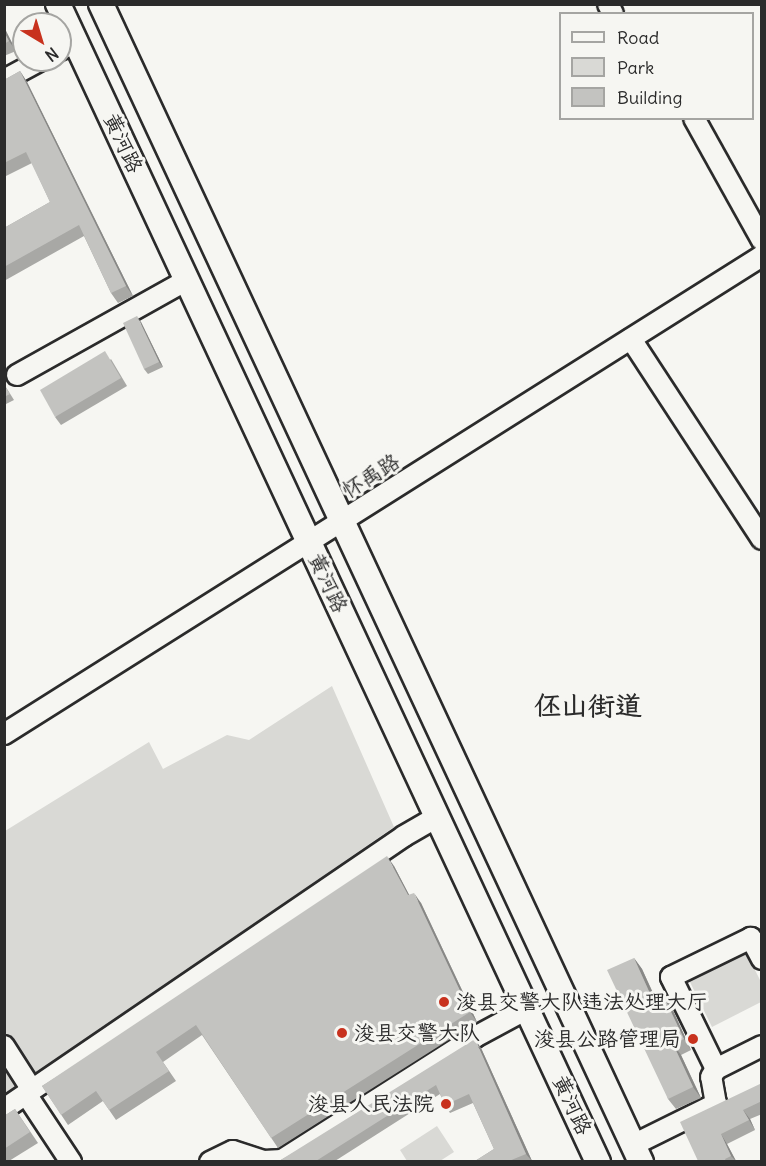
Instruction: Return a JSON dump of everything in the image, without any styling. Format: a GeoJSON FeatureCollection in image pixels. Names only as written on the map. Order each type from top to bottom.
{"type":"FeatureCollection","features":[{"type":"Feature","properties":{"kind":"main road","name":"黄河路"},"geometry":{"type":"LineString","coordinates":[[100,4],[637,1153]]}},
{"type":"Feature","properties":{"kind":"main road","name":"黄河路"},"geometry":{"type":"LineString","coordinates":[[72,54],[187,280],[598,1161]]}},
{"type":"Feature","properties":{"kind":"street"},"geometry":{"type":"LineString","coordinates":[[4,80],[19,72]]}},
{"type":"Feature","properties":{"kind":"street"},"geometry":{"type":"LineString","coordinates":[[695,120],[762,240]]}},
{"type":"Feature","properties":{"kind":"street","name":"怀禹路"},"geometry":{"type":"LineString","coordinates":[[4,734],[762,256]]}},
{"type":"Feature","properties":{"kind":"street"},"geometry":{"type":"LineString","coordinates":[[17,375],[187,280]]}},
{"type":"Feature","properties":{"kind":"street"},"geometry":{"type":"LineString","coordinates":[[631,339],[762,539]]}},
{"type":"Feature","properties":{"kind":"street"},"geometry":{"type":"LineString","coordinates":[[4,1109],[404,836],[437,818]]}},
{"type":"Feature","properties":{"kind":"street"},"geometry":{"type":"LineString","coordinates":[[716,1069],[671,977],[751,938],[762,959]]}},
{"type":"Feature","properties":{"kind":"street"},"geometry":{"type":"LineString","coordinates":[[210,1161],[233,1151],[264,1161],[282,1160],[475,1037],[527,1009]]}},
{"type":"Feature","properties":{"kind":"street"},"geometry":{"type":"LineString","coordinates":[[4,1046],[71,1161]]}},
{"type":"Feature","properties":{"kind":"street"},"geometry":{"type":"LineString","coordinates":[[637,1153],[716,1104],[711,1077],[716,1069],[762,1046]]}},
{"type":"Feature","properties":{"kind":"green space"},"geometry":{"type":"Polygon","coordinates":[[[332,686],[394,827],[5,1095],[5,831],[149,742],[163,769],[227,735],[249,740],[332,686]]]}},
{"type":"Feature","properties":{"kind":"green space"},"geometry":{"type":"Polygon","coordinates":[[[746,952],[761,982],[761,1002],[712,1027],[689,980],[746,952]]]}},
{"type":"Feature","properties":{"kind":"green space"},"geometry":{"type":"Polygon","coordinates":[[[437,1126],[454,1152],[440,1161],[407,1161],[400,1150],[437,1126]]]}},
{"type":"Feature","properties":{"kind":"building"},"geometry":{"type":"Polygon","coordinates":[[[4,32],[9,41],[4,44],[4,32]]]}},
{"type":"Feature","properties":{"kind":"building"},"geometry":{"type":"Polygon","coordinates":[[[20,72],[126,286],[111,293],[79,225],[4,267],[4,228],[50,202],[26,152],[4,163],[4,80],[20,72]]]}},
{"type":"Feature","properties":{"kind":"building"},"geometry":{"type":"Polygon","coordinates":[[[137,316],[159,362],[144,369],[123,323],[137,316]]]}},
{"type":"Feature","properties":{"kind":"building"},"geometry":{"type":"Polygon","coordinates":[[[105,351],[121,378],[55,417],[40,390],[105,351]]]}},
{"type":"Feature","properties":{"kind":"building"},"geometry":{"type":"Polygon","coordinates":[[[4,385],[10,394],[4,397],[4,385]]]}},
{"type":"Feature","properties":{"kind":"building"},"geometry":{"type":"Polygon","coordinates":[[[387,856],[408,895],[414,893],[470,1012],[271,1138],[196,1025],[156,1052],[169,1071],[109,1110],[96,1091],[61,1115],[42,1086],[387,856]]]}},
{"type":"Feature","properties":{"kind":"building"},"geometry":{"type":"Polygon","coordinates":[[[634,958],[652,998],[662,993],[684,1039],[673,1044],[693,1087],[668,1099],[607,970],[634,958]]]}},
{"type":"Feature","properties":{"kind":"building"},"geometry":{"type":"Polygon","coordinates":[[[475,1039],[526,1154],[509,1161],[475,1161],[494,1149],[469,1094],[445,1105],[436,1085],[316,1161],[279,1161],[475,1039]]]}},
{"type":"Feature","properties":{"kind":"building"},"geometry":{"type":"Polygon","coordinates":[[[762,1083],[762,1101],[743,1110],[749,1120],[721,1134],[731,1156],[725,1159],[726,1161],[698,1161],[680,1122],[762,1083]]]}},
{"type":"Feature","properties":{"kind":"building"},"geometry":{"type":"Polygon","coordinates":[[[15,1109],[30,1132],[4,1149],[4,1116],[15,1109]]]}},
{"type":"Feature","properties":{"kind":"place","name":"浚县交警大队违法处理大厅"},"geometry":{"type":"Point","coordinates":[444,1002]}},
{"type":"Feature","properties":{"kind":"place","name":"浚县交警大队"},"geometry":{"type":"Point","coordinates":[342,1033]}},
{"type":"Feature","properties":{"kind":"place","name":"浚县公路管理局"},"geometry":{"type":"Point","coordinates":[693,1039]}},
{"type":"Feature","properties":{"kind":"place","name":"浚县人民法院"},"geometry":{"type":"Point","coordinates":[446,1104]}},
{"type":"Feature","properties":{"kind":"district","name":"伾山街道"},"geometry":{"type":"Point","coordinates":[588,706]}}]}
